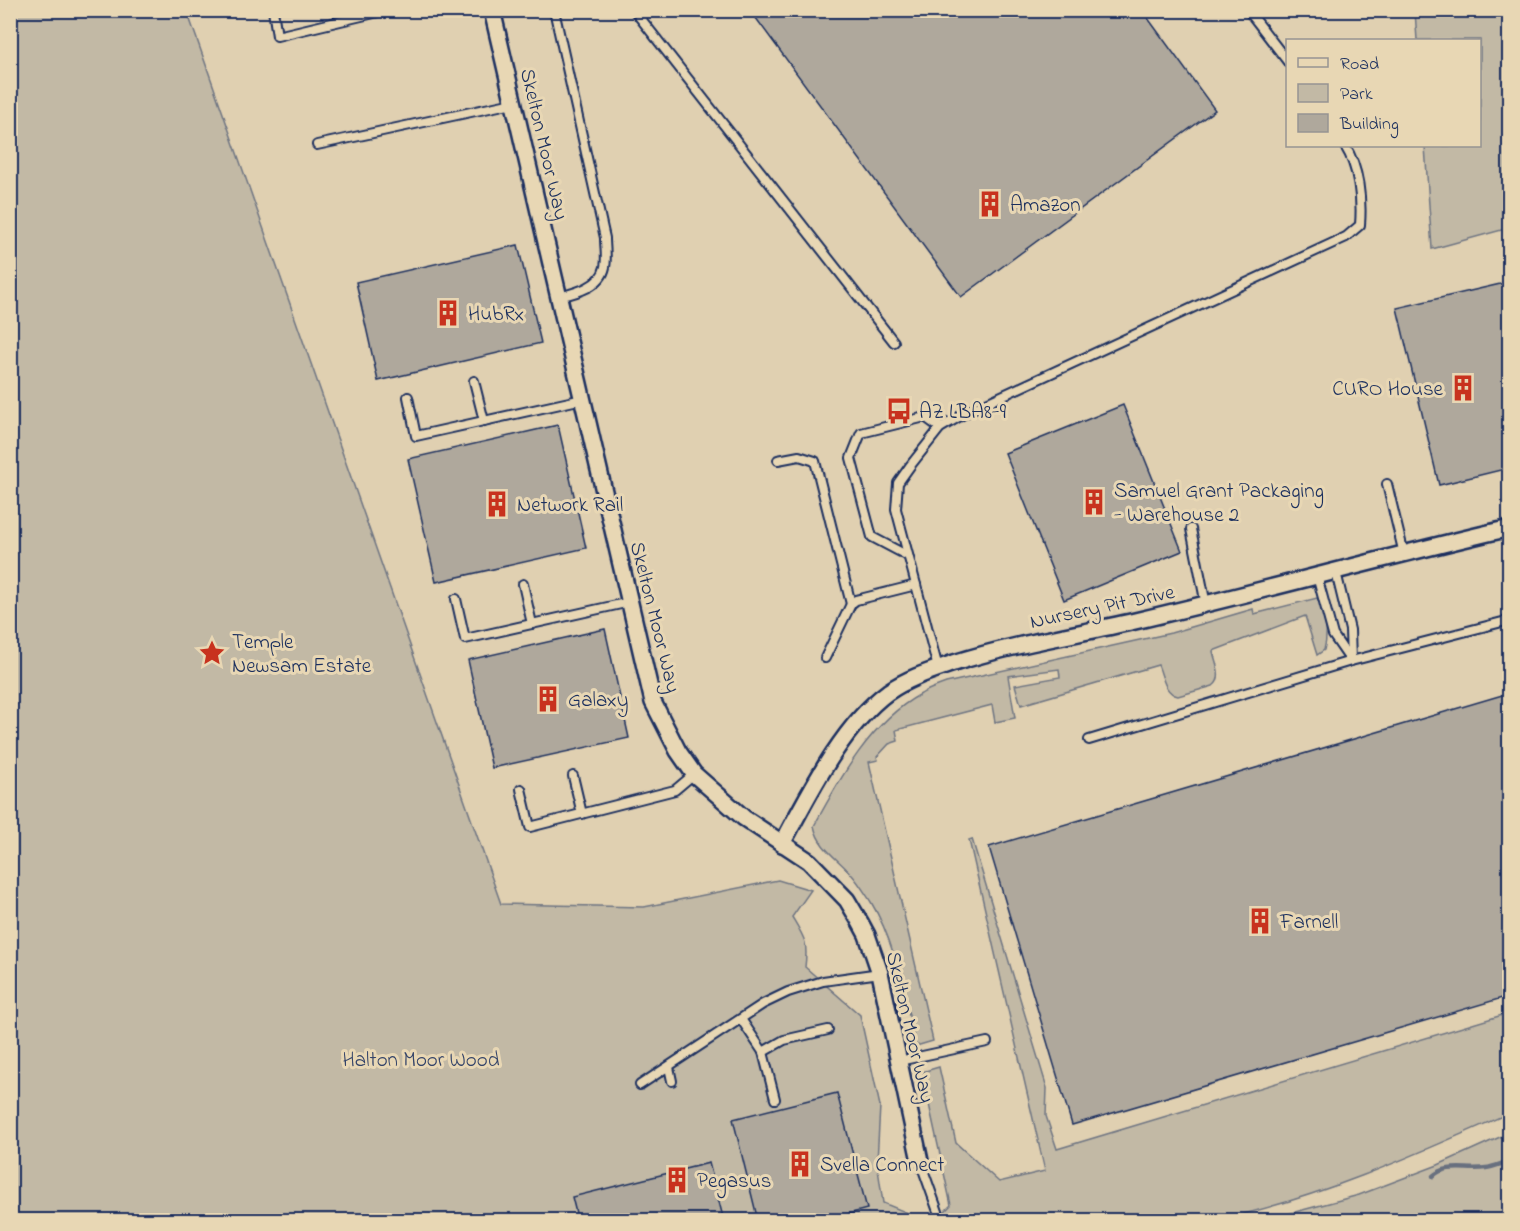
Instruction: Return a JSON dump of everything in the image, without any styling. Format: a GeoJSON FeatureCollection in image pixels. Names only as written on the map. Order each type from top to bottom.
{"type":"FeatureCollection","features":[{"type":"Feature","properties":{"kind":"street","name":"Skelton Moor Way"},"geometry":{"type":"LineString","coordinates":[[492,10],[654,702],[678,751],[693,774],[744,818],[809,861],[847,900],[867,935],[880,973],[920,1161]]}},
{"type":"Feature","properties":{"kind":"street","name":"Nursery Pit Drive"},"geometry":{"type":"LineString","coordinates":[[782,843],[832,756],[868,709],[889,691],[921,674],[987,653],[1206,604],[1509,528]]}},
{"type":"Feature","properties":{"kind":"lane"},"geometry":{"type":"LineString","coordinates":[[273,10],[278,36],[387,10]]}},
{"type":"Feature","properties":{"kind":"lane"},"geometry":{"type":"LineString","coordinates":[[554,10],[606,238],[605,268],[596,283],[576,293],[559,297]]}},
{"type":"Feature","properties":{"kind":"lane"},"geometry":{"type":"LineString","coordinates":[[634,10],[894,342]]}},
{"type":"Feature","properties":{"kind":"lane"},"geometry":{"type":"LineString","coordinates":[[1248,10],[1286,61]]}},
{"type":"Feature","properties":{"kind":"lane"},"geometry":{"type":"LineString","coordinates":[[317,145],[513,103]]}},
{"type":"Feature","properties":{"kind":"lane"},"geometry":{"type":"LineString","coordinates":[[938,668],[896,509],[898,483],[940,428],[967,412],[1346,237],[1360,225],[1361,207],[1357,177],[1345,147]]}},
{"type":"Feature","properties":{"kind":"lane"},"geometry":{"type":"LineString","coordinates":[[474,381],[484,421]]}},
{"type":"Feature","properties":{"kind":"lane"},"geometry":{"type":"LineString","coordinates":[[408,397],[416,436],[583,399]]}},
{"type":"Feature","properties":{"kind":"lane"},"geometry":{"type":"LineString","coordinates":[[908,556],[872,537],[851,458],[861,434],[924,417],[940,428]]}},
{"type":"Feature","properties":{"kind":"lane"},"geometry":{"type":"LineString","coordinates":[[778,460],[799,456],[815,461],[851,604]]}},
{"type":"Feature","properties":{"kind":"lane"},"geometry":{"type":"LineString","coordinates":[[1387,484],[1404,554]]}},
{"type":"Feature","properties":{"kind":"lane"},"geometry":{"type":"LineString","coordinates":[[1191,529],[1206,604]]}},
{"type":"Feature","properties":{"kind":"lane"},"geometry":{"type":"LineString","coordinates":[[1336,572],[1350,630],[1351,661]]}},
{"type":"Feature","properties":{"kind":"lane"},"geometry":{"type":"LineString","coordinates":[[1317,576],[1333,635],[1351,661]]}},
{"type":"Feature","properties":{"kind":"lane"},"geometry":{"type":"LineString","coordinates":[[523,584],[532,624]]}},
{"type":"Feature","properties":{"kind":"lane"},"geometry":{"type":"LineString","coordinates":[[825,658],[851,604],[856,600],[916,585]]}},
{"type":"Feature","properties":{"kind":"lane"},"geometry":{"type":"LineString","coordinates":[[456,599],[465,639],[630,602]]}},
{"type":"Feature","properties":{"kind":"lane"},"geometry":{"type":"LineString","coordinates":[[1089,740],[1351,661],[1509,620]]}},
{"type":"Feature","properties":{"kind":"lane"},"geometry":{"type":"LineString","coordinates":[[521,789],[530,827],[675,790],[693,774]]}},
{"type":"Feature","properties":{"kind":"lane"},"geometry":{"type":"LineString","coordinates":[[573,776],[582,814]]}},
{"type":"Feature","properties":{"kind":"lane"},"geometry":{"type":"LineString","coordinates":[[640,1085],[741,1019],[788,992],[823,981],[880,973]]}},
{"type":"Feature","properties":{"kind":"lane"},"geometry":{"type":"LineString","coordinates":[[741,1019],[763,1052],[775,1099]]}},
{"type":"Feature","properties":{"kind":"lane"},"geometry":{"type":"LineString","coordinates":[[763,1052],[784,1040],[828,1030]]}},
{"type":"Feature","properties":{"kind":"lane"},"geometry":{"type":"LineString","coordinates":[[899,1061],[987,1042]]}},
{"type":"Feature","properties":{"kind":"lane"},"geometry":{"type":"LineString","coordinates":[[669,1067],[672,1081]]}},
{"type":"Feature","properties":{"kind":"lane","name":"Skelton Moor Way"},"geometry":{"type":"LineString","coordinates":[[920,1161],[941,1221]]}},
{"type":"Feature","properties":{"kind":"green space","name":"Temple Newsam Estate"},"geometry":{"type":"Polygon","coordinates":[[[10,11],[187,11],[501,904],[644,907],[778,880],[811,890],[792,917],[804,941],[805,967],[860,1015],[880,1106],[877,1162],[883,1203],[920,1218],[944,1212],[951,1205],[922,1072],[939,1067],[956,1143],[999,1182],[1045,1171],[969,840],[972,839],[1047,1088],[1046,1116],[1057,1149],[1509,1013],[1509,1113],[1403,1160],[1330,1188],[1218,1220],[11,1220],[10,11]]]}},
{"type":"Feature","properties":{"kind":"green space"},"geometry":{"type":"Polygon","coordinates":[[[1415,11],[1509,11],[1509,228],[1432,249],[1425,147],[1481,147],[1481,39],[1417,39],[1415,11]]]}},
{"type":"Feature","properties":{"kind":"green space"},"geometry":{"type":"Polygon","coordinates":[[[1317,598],[1325,616],[1326,638],[1324,650],[1317,655],[1305,616],[1213,651],[1218,674],[1216,683],[1213,686],[1178,696],[1167,688],[1158,665],[1021,705],[1015,685],[1060,677],[1059,669],[1008,676],[1015,718],[995,722],[992,705],[896,730],[898,741],[889,744],[877,757],[878,760],[869,762],[933,1041],[916,1046],[894,954],[880,919],[855,878],[820,841],[814,826],[846,770],[872,735],[903,705],[946,683],[1171,633],[1253,609],[1254,614],[1317,598]]]}},
{"type":"Feature","properties":{"kind":"green space"},"geometry":{"type":"Polygon","coordinates":[[[1509,1133],[1509,1220],[1265,1220],[1359,1195],[1438,1165],[1509,1133]]]}},
{"type":"Feature","properties":{"kind":"building","name":"Amazon"},"geometry":{"type":"Polygon","coordinates":[[[750,10],[1142,10],[1215,110],[961,297],[750,10]]]}},
{"type":"Feature","properties":{"kind":"building","name":"HubRx"},"geometry":{"type":"Polygon","coordinates":[[[518,245],[541,343],[378,381],[356,282],[518,245]]]}},
{"type":"Feature","properties":{"kind":"building","name":"CURO House"},"geometry":{"type":"Polygon","coordinates":[[[1509,282],[1509,468],[1439,485],[1397,308],[1509,282]]]}},
{"type":"Feature","properties":{"kind":"building","name":"Samuel Grant Packaging - Warehouse 2"},"geometry":{"type":"Polygon","coordinates":[[[1123,405],[1182,551],[1064,600],[1005,453],[1123,405]]]}},
{"type":"Feature","properties":{"kind":"building","name":"Network Rail"},"geometry":{"type":"Polygon","coordinates":[[[558,425],[586,548],[436,582],[408,459],[558,425]]]}},
{"type":"Feature","properties":{"kind":"building","name":"Galaxy"},"geometry":{"type":"Polygon","coordinates":[[[605,629],[629,738],[492,768],[468,660],[605,629]]]}},
{"type":"Feature","properties":{"kind":"building","name":"Farnell"},"geometry":{"type":"Polygon","coordinates":[[[1509,693],[1509,996],[1072,1125],[989,847],[1509,693]]]}},
{"type":"Feature","properties":{"kind":"building","name":"Svella Connect"},"geometry":{"type":"Polygon","coordinates":[[[837,1093],[867,1209],[822,1221],[758,1221],[733,1119],[837,1093]]]}},
{"type":"Feature","properties":{"kind":"building","name":"Pegasus"},"geometry":{"type":"Polygon","coordinates":[[[709,1163],[724,1221],[578,1221],[572,1197],[709,1163]]]}},
{"type":"Feature","properties":{"kind":"waterway"},"geometry":{"type":"LineString","coordinates":[[1433,1176],[1445,1170],[1479,1169],[1510,1161]]}},
{"type":"Feature","properties":{"kind":"place","name":"Amazon"},"geometry":{"type":"Point","coordinates":[990,204]}},
{"type":"Feature","properties":{"kind":"place","name":"HubRx"},"geometry":{"type":"Point","coordinates":[448,313]}},
{"type":"Feature","properties":{"kind":"place","name":"CURO House"},"geometry":{"type":"Point","coordinates":[1463,388]}},
{"type":"Feature","properties":{"kind":"place","name":"AZ LBA8-9"},"geometry":{"type":"Point","coordinates":[899,411]}},
{"type":"Feature","properties":{"kind":"place","name":"Samuel Grant Packaging - Warehouse 2"},"geometry":{"type":"Point","coordinates":[1094,502]}},
{"type":"Feature","properties":{"kind":"place","name":"Network Rail"},"geometry":{"type":"Point","coordinates":[497,504]}},
{"type":"Feature","properties":{"kind":"place","name":"Temple Newsam Estate"},"geometry":{"type":"Point","coordinates":[212,653]}},
{"type":"Feature","properties":{"kind":"place","name":"Galaxy"},"geometry":{"type":"Point","coordinates":[548,699]}},
{"type":"Feature","properties":{"kind":"place","name":"Farnell"},"geometry":{"type":"Point","coordinates":[1260,921]}},
{"type":"Feature","properties":{"kind":"place","name":"Svella Connect"},"geometry":{"type":"Point","coordinates":[800,1164]}},
{"type":"Feature","properties":{"kind":"place","name":"Pegasus"},"geometry":{"type":"Point","coordinates":[677,1180]}},
{"type":"Feature","properties":{"kind":"park label","name":"Halton Moor Wood"},"geometry":{"type":"Point","coordinates":[421,1059]}}]}
